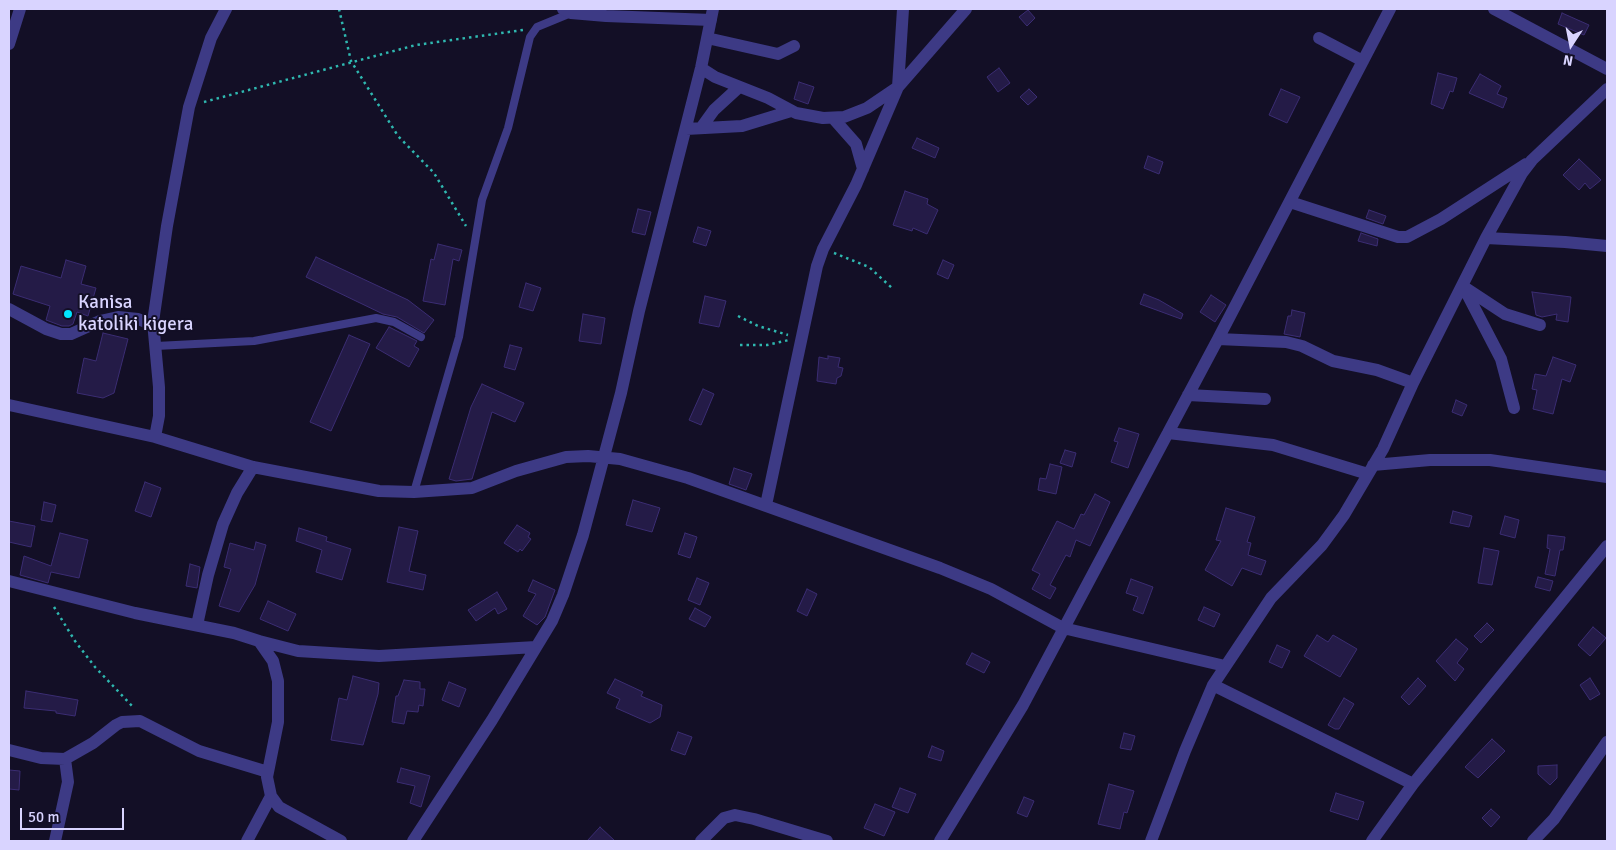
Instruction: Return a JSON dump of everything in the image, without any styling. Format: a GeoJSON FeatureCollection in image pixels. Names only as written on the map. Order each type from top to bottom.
{"type":"FeatureCollection","features":[{"type":"Feature","properties":{"kind":"street"},"geometry":{"type":"LineString","coordinates":[[9,44],[20,9]]}},
{"type":"Feature","properties":{"kind":"street"},"geometry":{"type":"LineString","coordinates":[[155,437],[159,416],[159,387],[154,325],[167,226],[189,107],[211,38],[226,9]]}},
{"type":"Feature","properties":{"kind":"street"},"geometry":{"type":"LineString","coordinates":[[766,505],[813,281],[823,249],[863,169],[898,88],[903,9]]}},
{"type":"Feature","properties":{"kind":"street"},"geometry":{"type":"LineString","coordinates":[[701,68],[738,88],[768,98],[791,111],[809,116],[834,118],[850,115],[867,108],[898,88],[966,9]]}},
{"type":"Feature","properties":{"kind":"street"},"geometry":{"type":"LineString","coordinates":[[940,841],[1022,705],[1218,339],[1390,9]]}},
{"type":"Feature","properties":{"kind":"street"},"geometry":{"type":"LineString","coordinates":[[1494,9],[1607,69]]}},
{"type":"Feature","properties":{"kind":"street"},"geometry":{"type":"LineString","coordinates":[[413,841],[536,647],[563,595],[583,535],[604,457],[701,68],[712,14],[567,11]]}},
{"type":"Feature","properties":{"kind":"street"},"geometry":{"type":"LineString","coordinates":[[707,38],[778,54],[794,46]]}},
{"type":"Feature","properties":{"kind":"street"},"geometry":{"type":"LineString","coordinates":[[1319,38],[1363,61]]}},
{"type":"Feature","properties":{"kind":"street"},"geometry":{"type":"LineString","coordinates":[[701,128],[714,110],[738,88]]}},
{"type":"Feature","properties":{"kind":"street"},"geometry":{"type":"LineString","coordinates":[[1151,841],[1181,760],[1213,685],[1271,598],[1322,545],[1344,515],[1371,470],[1486,238],[1522,173],[1532,160],[1607,89]]}},
{"type":"Feature","properties":{"kind":"street"},"geometry":{"type":"LineString","coordinates":[[686,129],[742,126],[791,111]]}},
{"type":"Feature","properties":{"kind":"street"},"geometry":{"type":"LineString","coordinates":[[834,118],[856,144],[863,169]]}},
{"type":"Feature","properties":{"kind":"street"},"geometry":{"type":"LineString","coordinates":[[1290,202],[1398,237],[1407,237],[1441,219],[1532,160]]}},
{"type":"Feature","properties":{"kind":"street"},"geometry":{"type":"LineString","coordinates":[[1486,238],[1607,246]]}},
{"type":"Feature","properties":{"kind":"street"},"geometry":{"type":"LineString","coordinates":[[1463,286],[1504,314],[1540,325]]}},
{"type":"Feature","properties":{"kind":"street"},"geometry":{"type":"LineString","coordinates":[[1463,286],[1500,359],[1514,408]]}},
{"type":"Feature","properties":{"kind":"street"},"geometry":{"type":"LineString","coordinates":[[9,309],[46,329],[61,334],[71,334],[100,321],[118,317],[138,319],[154,325]]}},
{"type":"Feature","properties":{"kind":"street"},"geometry":{"type":"LineString","coordinates":[[1218,339],[1262,340],[1293,344],[1333,361],[1377,370],[1413,383]]}},
{"type":"Feature","properties":{"kind":"street"},"geometry":{"type":"LineString","coordinates":[[1188,395],[1265,399]]}},
{"type":"Feature","properties":{"kind":"street"},"geometry":{"type":"LineString","coordinates":[[9,405],[155,437],[253,466],[379,490],[414,492],[472,488],[516,471],[566,457],[604,457],[654,468],[766,505],[940,568],[991,589],[1063,628],[1225,666]]}},
{"type":"Feature","properties":{"kind":"street"},"geometry":{"type":"LineString","coordinates":[[1168,432],[1273,445],[1371,470],[1430,460],[1490,460],[1607,476]]}},
{"type":"Feature","properties":{"kind":"street"},"geometry":{"type":"LineString","coordinates":[[197,625],[208,575],[223,524],[237,493],[253,466]]}},
{"type":"Feature","properties":{"kind":"street"},"geometry":{"type":"LineString","coordinates":[[1372,841],[1414,784],[1607,546]]}},
{"type":"Feature","properties":{"kind":"street"},"geometry":{"type":"LineString","coordinates":[[9,581],[298,651],[379,656],[536,647]]}},
{"type":"Feature","properties":{"kind":"street"},"geometry":{"type":"LineString","coordinates":[[258,641],[273,661],[279,688],[278,722],[268,772],[268,788],[271,796],[279,807],[341,841]]}},
{"type":"Feature","properties":{"kind":"street"},"geometry":{"type":"LineString","coordinates":[[1213,685],[1414,784]]}},
{"type":"Feature","properties":{"kind":"street"},"geometry":{"type":"LineString","coordinates":[[9,750],[41,758],[65,759],[93,743],[116,725],[132,721],[152,726],[205,753],[268,772]]}},
{"type":"Feature","properties":{"kind":"street"},"geometry":{"type":"LineString","coordinates":[[1533,841],[1554,819],[1607,742]]}},
{"type":"Feature","properties":{"kind":"street"},"geometry":{"type":"LineString","coordinates":[[55,841],[68,782],[65,759]]}},
{"type":"Feature","properties":{"kind":"street"},"geometry":{"type":"LineString","coordinates":[[247,841],[271,796]]}},
{"type":"Feature","properties":{"kind":"street"},"geometry":{"type":"LineString","coordinates":[[701,841],[724,818],[735,815],[827,841]]}},
{"type":"Feature","properties":{"kind":"lane"},"geometry":{"type":"LineString","coordinates":[[414,492],[460,337],[484,193],[508,128],[530,37],[534,30],[567,11]]}},
{"type":"Feature","properties":{"kind":"lane"},"geometry":{"type":"LineString","coordinates":[[156,346],[254,342],[376,318],[394,322],[421,337]]}},
{"type":"Feature","properties":{"kind":"path"},"geometry":{"type":"LineString","coordinates":[[339,9],[352,61],[398,136],[434,173],[476,239]]}},
{"type":"Feature","properties":{"kind":"path"},"geometry":{"type":"LineString","coordinates":[[189,107],[416,45],[534,30]]}},
{"type":"Feature","properties":{"kind":"path"},"geometry":{"type":"LineString","coordinates":[[823,249],[869,267],[892,288]]}},
{"type":"Feature","properties":{"kind":"path"},"geometry":{"type":"LineString","coordinates":[[738,316],[766,329],[795,337],[767,345],[740,345]]}},
{"type":"Feature","properties":{"kind":"path"},"geometry":{"type":"LineString","coordinates":[[46,591],[75,641],[101,674],[138,711]]}},
{"type":"Feature","properties":{"kind":"building"},"geometry":{"type":"Polygon","coordinates":[[[1028,10],[1035,18],[1027,26],[1019,17],[1028,10]]]}},
{"type":"Feature","properties":{"kind":"building"},"geometry":{"type":"Polygon","coordinates":[[[1562,13],[1589,25],[1584,35],[1558,24],[1562,13]]]}},
{"type":"Feature","properties":{"kind":"building"},"geometry":{"type":"Polygon","coordinates":[[[999,68],[1010,83],[998,92],[987,77],[999,68]]]}},
{"type":"Feature","properties":{"kind":"building"},"geometry":{"type":"Polygon","coordinates":[[[1438,73],[1457,78],[1453,92],[1450,91],[1443,109],[1431,104],[1438,73]]]}},
{"type":"Feature","properties":{"kind":"building"},"geometry":{"type":"Polygon","coordinates":[[[1480,74],[1501,86],[1497,94],[1507,98],[1503,108],[1469,93],[1480,74]]]}},
{"type":"Feature","properties":{"kind":"building"},"geometry":{"type":"Polygon","coordinates":[[[799,82],[814,87],[808,104],[794,99],[799,82]]]}},
{"type":"Feature","properties":{"kind":"building"},"geometry":{"type":"Polygon","coordinates":[[[1029,89],[1037,97],[1028,105],[1020,97],[1029,89]]]}},
{"type":"Feature","properties":{"kind":"building"},"geometry":{"type":"Polygon","coordinates":[[[1281,89],[1300,97],[1287,123],[1269,115],[1281,89]]]}},
{"type":"Feature","properties":{"kind":"building"},"geometry":{"type":"Polygon","coordinates":[[[917,138],[939,148],[935,158],[912,148],[917,138]]]}},
{"type":"Feature","properties":{"kind":"building"},"geometry":{"type":"Polygon","coordinates":[[[1148,156],[1163,162],[1159,174],[1144,168],[1148,156]]]}},
{"type":"Feature","properties":{"kind":"building"},"geometry":{"type":"Polygon","coordinates":[[[1579,159],[1601,180],[1590,189],[1585,183],[1579,190],[1563,175],[1579,159]]]}},
{"type":"Feature","properties":{"kind":"building"},"geometry":{"type":"Polygon","coordinates":[[[905,191],[928,199],[927,204],[938,210],[927,234],[913,228],[912,231],[893,225],[905,191]]]}},
{"type":"Feature","properties":{"kind":"building"},"geometry":{"type":"Polygon","coordinates":[[[638,209],[651,212],[645,235],[632,232],[638,209]]]}},
{"type":"Feature","properties":{"kind":"building"},"geometry":{"type":"Polygon","coordinates":[[[1369,210],[1386,216],[1383,224],[1366,218],[1369,210]]]}},
{"type":"Feature","properties":{"kind":"building"},"geometry":{"type":"Polygon","coordinates":[[[698,227],[711,231],[706,246],[693,242],[698,227]]]}},
{"type":"Feature","properties":{"kind":"building"},"geometry":{"type":"Polygon","coordinates":[[[1361,233],[1378,239],[1377,246],[1358,241],[1361,233]]]}},
{"type":"Feature","properties":{"kind":"building"},"geometry":{"type":"Polygon","coordinates":[[[438,244],[462,250],[459,261],[453,259],[445,305],[423,301],[431,259],[434,260],[438,244]]]}},
{"type":"Feature","properties":{"kind":"building"},"geometry":{"type":"Polygon","coordinates":[[[316,257],[408,300],[434,320],[424,333],[397,317],[383,314],[306,277],[316,257]]]}},
{"type":"Feature","properties":{"kind":"building"},"geometry":{"type":"Polygon","coordinates":[[[66,260],[86,266],[81,284],[96,288],[88,316],[77,312],[73,324],[62,326],[46,320],[50,306],[13,294],[21,266],[61,278],[66,260]]]}},
{"type":"Feature","properties":{"kind":"building"},"geometry":{"type":"Polygon","coordinates":[[[943,260],[954,265],[948,279],[937,274],[943,260]]]}},
{"type":"Feature","properties":{"kind":"building"},"geometry":{"type":"Polygon","coordinates":[[[526,283],[541,288],[533,311],[519,307],[526,283]]]}},
{"type":"Feature","properties":{"kind":"building"},"geometry":{"type":"Polygon","coordinates":[[[1532,292],[1571,297],[1568,322],[1556,320],[1557,314],[1542,317],[1536,315],[1532,292]]]}},
{"type":"Feature","properties":{"kind":"building"},"geometry":{"type":"Polygon","coordinates":[[[1144,294],[1159,300],[1183,314],[1181,319],[1140,304],[1144,294]]]}},
{"type":"Feature","properties":{"kind":"building"},"geometry":{"type":"Polygon","coordinates":[[[1211,295],[1226,305],[1215,322],[1200,312],[1211,295]]]}},
{"type":"Feature","properties":{"kind":"building"},"geometry":{"type":"Polygon","coordinates":[[[705,296],[726,301],[719,327],[699,323],[705,296]]]}},
{"type":"Feature","properties":{"kind":"building"},"geometry":{"type":"Polygon","coordinates":[[[1292,310],[1305,313],[1300,337],[1284,334],[1288,316],[1291,316],[1292,310]]]}},
{"type":"Feature","properties":{"kind":"building"},"geometry":{"type":"Polygon","coordinates":[[[583,314],[605,318],[601,344],[579,341],[583,314]]]}},
{"type":"Feature","properties":{"kind":"building"},"geometry":{"type":"Polygon","coordinates":[[[389,327],[417,341],[414,346],[419,349],[409,367],[376,348],[389,327]]]}},
{"type":"Feature","properties":{"kind":"building"},"geometry":{"type":"Polygon","coordinates":[[[103,333],[128,339],[114,393],[103,398],[77,393],[84,358],[96,361],[103,333]]]}},
{"type":"Feature","properties":{"kind":"building"},"geometry":{"type":"Polygon","coordinates":[[[349,335],[370,344],[331,431],[310,422],[349,335]]]}},
{"type":"Feature","properties":{"kind":"building"},"geometry":{"type":"Polygon","coordinates":[[[510,345],[522,348],[515,370],[504,367],[510,345]]]}},
{"type":"Feature","properties":{"kind":"building"},"geometry":{"type":"Polygon","coordinates":[[[828,356],[840,358],[838,367],[843,368],[836,384],[817,381],[819,357],[828,359],[828,356]]]}},
{"type":"Feature","properties":{"kind":"building"},"geometry":{"type":"Polygon","coordinates":[[[1553,357],[1576,365],[1570,382],[1562,379],[1553,414],[1533,409],[1537,390],[1532,389],[1535,374],[1546,376],[1553,357]]]}},
{"type":"Feature","properties":{"kind":"building"},"geometry":{"type":"Polygon","coordinates":[[[482,384],[524,403],[515,422],[492,412],[472,479],[456,481],[449,479],[471,407],[482,384]]]}},
{"type":"Feature","properties":{"kind":"building"},"geometry":{"type":"Polygon","coordinates":[[[703,389],[714,394],[701,425],[689,420],[703,389]]]}},
{"type":"Feature","properties":{"kind":"building"},"geometry":{"type":"Polygon","coordinates":[[[1456,400],[1467,405],[1462,416],[1452,412],[1456,400]]]}},
{"type":"Feature","properties":{"kind":"building"},"geometry":{"type":"Polygon","coordinates":[[[1119,428],[1139,434],[1128,468],[1111,462],[1118,442],[1114,441],[1119,428]]]}},
{"type":"Feature","properties":{"kind":"building"},"geometry":{"type":"Polygon","coordinates":[[[1065,450],[1076,453],[1072,467],[1060,463],[1065,450]]]}},
{"type":"Feature","properties":{"kind":"building"},"geometry":{"type":"Polygon","coordinates":[[[1050,464],[1062,467],[1056,494],[1038,490],[1040,478],[1046,479],[1050,464]]]}},
{"type":"Feature","properties":{"kind":"building"},"geometry":{"type":"Polygon","coordinates":[[[734,468],[752,474],[746,490],[729,484],[734,468]]]}},
{"type":"Feature","properties":{"kind":"building"},"geometry":{"type":"Polygon","coordinates":[[[145,482],[161,488],[151,517],[135,511],[145,482]]]}},
{"type":"Feature","properties":{"kind":"building"},"geometry":{"type":"Polygon","coordinates":[[[1095,494],[1110,502],[1090,546],[1076,540],[1070,557],[1066,555],[1050,585],[1056,588],[1050,599],[1032,589],[1040,574],[1032,570],[1057,521],[1074,529],[1081,514],[1084,515],[1095,494]]]}},
{"type":"Feature","properties":{"kind":"building"},"geometry":{"type":"Polygon","coordinates":[[[633,500],[660,508],[652,532],[626,525],[633,500]]]}},
{"type":"Feature","properties":{"kind":"building"},"geometry":{"type":"Polygon","coordinates":[[[44,502],[56,505],[52,522],[41,520],[44,502]]]}},
{"type":"Feature","properties":{"kind":"building"},"geometry":{"type":"Polygon","coordinates":[[[1226,508],[1255,517],[1247,542],[1251,543],[1248,555],[1266,561],[1261,575],[1242,568],[1232,586],[1205,570],[1221,541],[1216,540],[1226,508]]]}},
{"type":"Feature","properties":{"kind":"building"},"geometry":{"type":"Polygon","coordinates":[[[1453,511],[1472,516],[1469,527],[1450,523],[1453,511]]]}},
{"type":"Feature","properties":{"kind":"building"},"geometry":{"type":"Polygon","coordinates":[[[1505,516],[1519,520],[1515,538],[1500,534],[1505,516]]]}},
{"type":"Feature","properties":{"kind":"building"},"geometry":{"type":"Polygon","coordinates":[[[9,521],[35,526],[31,547],[9,542],[9,521]]]}},
{"type":"Feature","properties":{"kind":"building"},"geometry":{"type":"Polygon","coordinates":[[[517,525],[530,533],[528,537],[531,539],[522,551],[520,549],[518,552],[504,543],[517,525]]]}},
{"type":"Feature","properties":{"kind":"building"},"geometry":{"type":"Polygon","coordinates":[[[399,527],[418,531],[409,571],[426,575],[423,590],[387,582],[399,527]]]}},
{"type":"Feature","properties":{"kind":"building"},"geometry":{"type":"Polygon","coordinates":[[[299,528],[327,537],[326,541],[351,549],[342,580],[316,572],[322,550],[296,541],[299,528]]]}},
{"type":"Feature","properties":{"kind":"building"},"geometry":{"type":"Polygon","coordinates":[[[60,533],[88,540],[79,578],[51,572],[48,583],[20,575],[24,556],[51,566],[60,533]]]}},
{"type":"Feature","properties":{"kind":"building"},"geometry":{"type":"Polygon","coordinates":[[[685,533],[697,537],[690,558],[678,554],[685,533]]]}},
{"type":"Feature","properties":{"kind":"building"},"geometry":{"type":"Polygon","coordinates":[[[1548,535],[1565,537],[1563,550],[1560,550],[1555,576],[1545,574],[1550,549],[1547,548],[1548,535]]]}},
{"type":"Feature","properties":{"kind":"building"},"geometry":{"type":"Polygon","coordinates":[[[256,542],[266,545],[255,585],[239,612],[219,606],[231,569],[224,567],[230,543],[254,550],[256,542]]]}},
{"type":"Feature","properties":{"kind":"building"},"geometry":{"type":"Polygon","coordinates":[[[1484,548],[1499,551],[1492,585],[1478,583],[1484,548]]]}},
{"type":"Feature","properties":{"kind":"building"},"geometry":{"type":"Polygon","coordinates":[[[190,564],[200,567],[197,588],[186,586],[190,564]]]}},
{"type":"Feature","properties":{"kind":"building"},"geometry":{"type":"Polygon","coordinates":[[[1538,577],[1553,581],[1550,591],[1535,587],[1538,577]]]}},
{"type":"Feature","properties":{"kind":"building"},"geometry":{"type":"Polygon","coordinates":[[[697,578],[709,583],[700,605],[688,600],[697,578]]]}},
{"type":"Feature","properties":{"kind":"building"},"geometry":{"type":"Polygon","coordinates":[[[1131,579],[1153,587],[1143,614],[1133,610],[1138,597],[1126,593],[1131,579]]]}},
{"type":"Feature","properties":{"kind":"building"},"geometry":{"type":"Polygon","coordinates":[[[533,580],[555,590],[545,617],[537,625],[523,616],[536,594],[528,591],[533,580]]]}},
{"type":"Feature","properties":{"kind":"building"},"geometry":{"type":"Polygon","coordinates":[[[807,589],[817,594],[807,616],[797,611],[807,589]]]}},
{"type":"Feature","properties":{"kind":"building"},"geometry":{"type":"Polygon","coordinates":[[[497,592],[507,609],[498,614],[495,608],[476,621],[468,610],[497,592]]]}},
{"type":"Feature","properties":{"kind":"building"},"geometry":{"type":"Polygon","coordinates":[[[268,601],[296,614],[288,631],[260,619],[268,601]]]}},
{"type":"Feature","properties":{"kind":"building"},"geometry":{"type":"Polygon","coordinates":[[[1204,607],[1220,614],[1214,627],[1198,620],[1204,607]]]}},
{"type":"Feature","properties":{"kind":"building"},"geometry":{"type":"Polygon","coordinates":[[[695,608],[711,617],[705,627],[689,619],[695,608]]]}},
{"type":"Feature","properties":{"kind":"building"},"geometry":{"type":"Polygon","coordinates":[[[1487,623],[1494,630],[1481,643],[1474,636],[1487,623]]]}},
{"type":"Feature","properties":{"kind":"building"},"geometry":{"type":"Polygon","coordinates":[[[1593,627],[1606,638],[1590,656],[1578,645],[1593,627]]]}},
{"type":"Feature","properties":{"kind":"building"},"geometry":{"type":"Polygon","coordinates":[[[1317,635],[1328,642],[1333,635],[1357,649],[1340,677],[1304,656],[1317,635]]]}},
{"type":"Feature","properties":{"kind":"building"},"geometry":{"type":"Polygon","coordinates":[[[1456,639],[1468,649],[1457,663],[1464,669],[1455,681],[1436,661],[1456,639]]]}},
{"type":"Feature","properties":{"kind":"building"},"geometry":{"type":"Polygon","coordinates":[[[1277,645],[1290,651],[1282,668],[1269,662],[1277,645]]]}},
{"type":"Feature","properties":{"kind":"building"},"geometry":{"type":"Polygon","coordinates":[[[972,653],[990,662],[984,673],[966,664],[972,653]]]}},
{"type":"Feature","properties":{"kind":"building"},"geometry":{"type":"Polygon","coordinates":[[[353,676],[379,683],[378,694],[363,745],[331,740],[339,698],[347,700],[353,676]]]}},
{"type":"Feature","properties":{"kind":"building"},"geometry":{"type":"Polygon","coordinates":[[[1418,678],[1426,686],[1409,705],[1401,697],[1418,678]]]}},
{"type":"Feature","properties":{"kind":"building"},"geometry":{"type":"Polygon","coordinates":[[[1590,678],[1600,694],[1590,700],[1580,685],[1590,678]]]}},
{"type":"Feature","properties":{"kind":"building"},"geometry":{"type":"Polygon","coordinates":[[[615,679],[643,692],[641,696],[662,705],[660,717],[650,723],[616,708],[620,699],[607,693],[615,679]]]}},
{"type":"Feature","properties":{"kind":"building"},"geometry":{"type":"Polygon","coordinates":[[[404,680],[420,682],[420,689],[425,689],[423,706],[419,705],[418,712],[407,711],[404,724],[392,722],[396,696],[398,696],[404,680]]]}},
{"type":"Feature","properties":{"kind":"building"},"geometry":{"type":"Polygon","coordinates":[[[449,682],[466,689],[459,707],[442,700],[449,682]]]}},
{"type":"Feature","properties":{"kind":"building"},"geometry":{"type":"Polygon","coordinates":[[[26,691],[78,700],[75,716],[56,713],[56,711],[24,708],[26,691]]]}},
{"type":"Feature","properties":{"kind":"building"},"geometry":{"type":"Polygon","coordinates":[[[1344,698],[1354,704],[1339,729],[1335,729],[1328,725],[1344,698]]]}},
{"type":"Feature","properties":{"kind":"building"},"geometry":{"type":"Polygon","coordinates":[[[678,732],[692,737],[685,755],[671,750],[678,732]]]}},
{"type":"Feature","properties":{"kind":"building"},"geometry":{"type":"Polygon","coordinates":[[[1124,733],[1135,736],[1131,750],[1120,748],[1124,733]]]}},
{"type":"Feature","properties":{"kind":"building"},"geometry":{"type":"Polygon","coordinates":[[[1492,739],[1505,751],[1478,778],[1465,767],[1492,739]]]}},
{"type":"Feature","properties":{"kind":"building"},"geometry":{"type":"Polygon","coordinates":[[[932,746],[944,751],[941,761],[928,757],[932,746]]]}},
{"type":"Feature","properties":{"kind":"building"},"geometry":{"type":"Polygon","coordinates":[[[1557,765],[1557,778],[1550,785],[1538,774],[1538,766],[1557,765]]]}},
{"type":"Feature","properties":{"kind":"building"},"geometry":{"type":"Polygon","coordinates":[[[401,768],[430,776],[421,807],[410,803],[415,786],[397,782],[401,768]]]}},
{"type":"Feature","properties":{"kind":"building"},"geometry":{"type":"Polygon","coordinates":[[[9,770],[20,771],[19,790],[9,789],[9,770]]]}},
{"type":"Feature","properties":{"kind":"building"},"geometry":{"type":"Polygon","coordinates":[[[1109,784],[1134,791],[1127,813],[1124,812],[1120,829],[1098,824],[1109,784]]]}},
{"type":"Feature","properties":{"kind":"building"},"geometry":{"type":"Polygon","coordinates":[[[900,788],[916,794],[908,813],[892,807],[900,788]]]}},
{"type":"Feature","properties":{"kind":"building"},"geometry":{"type":"Polygon","coordinates":[[[1336,793],[1364,802],[1358,820],[1330,811],[1336,793]]]}},
{"type":"Feature","properties":{"kind":"building"},"geometry":{"type":"Polygon","coordinates":[[[1024,797],[1034,801],[1027,817],[1017,813],[1024,797]]]}},
{"type":"Feature","properties":{"kind":"building"},"geometry":{"type":"Polygon","coordinates":[[[875,804],[895,812],[884,836],[864,828],[875,804]]]}},
{"type":"Feature","properties":{"kind":"building"},"geometry":{"type":"Polygon","coordinates":[[[1491,809],[1500,817],[1491,827],[1482,818],[1491,809]]]}},
{"type":"Feature","properties":{"kind":"building"},"geometry":{"type":"Polygon","coordinates":[[[600,827],[615,841],[587,841],[600,827]]]}},
{"type":"Feature","properties":{"kind":"place","name":"Kanisa katoliki kigera"},"geometry":{"type":"Point","coordinates":[68,314]}}]}
